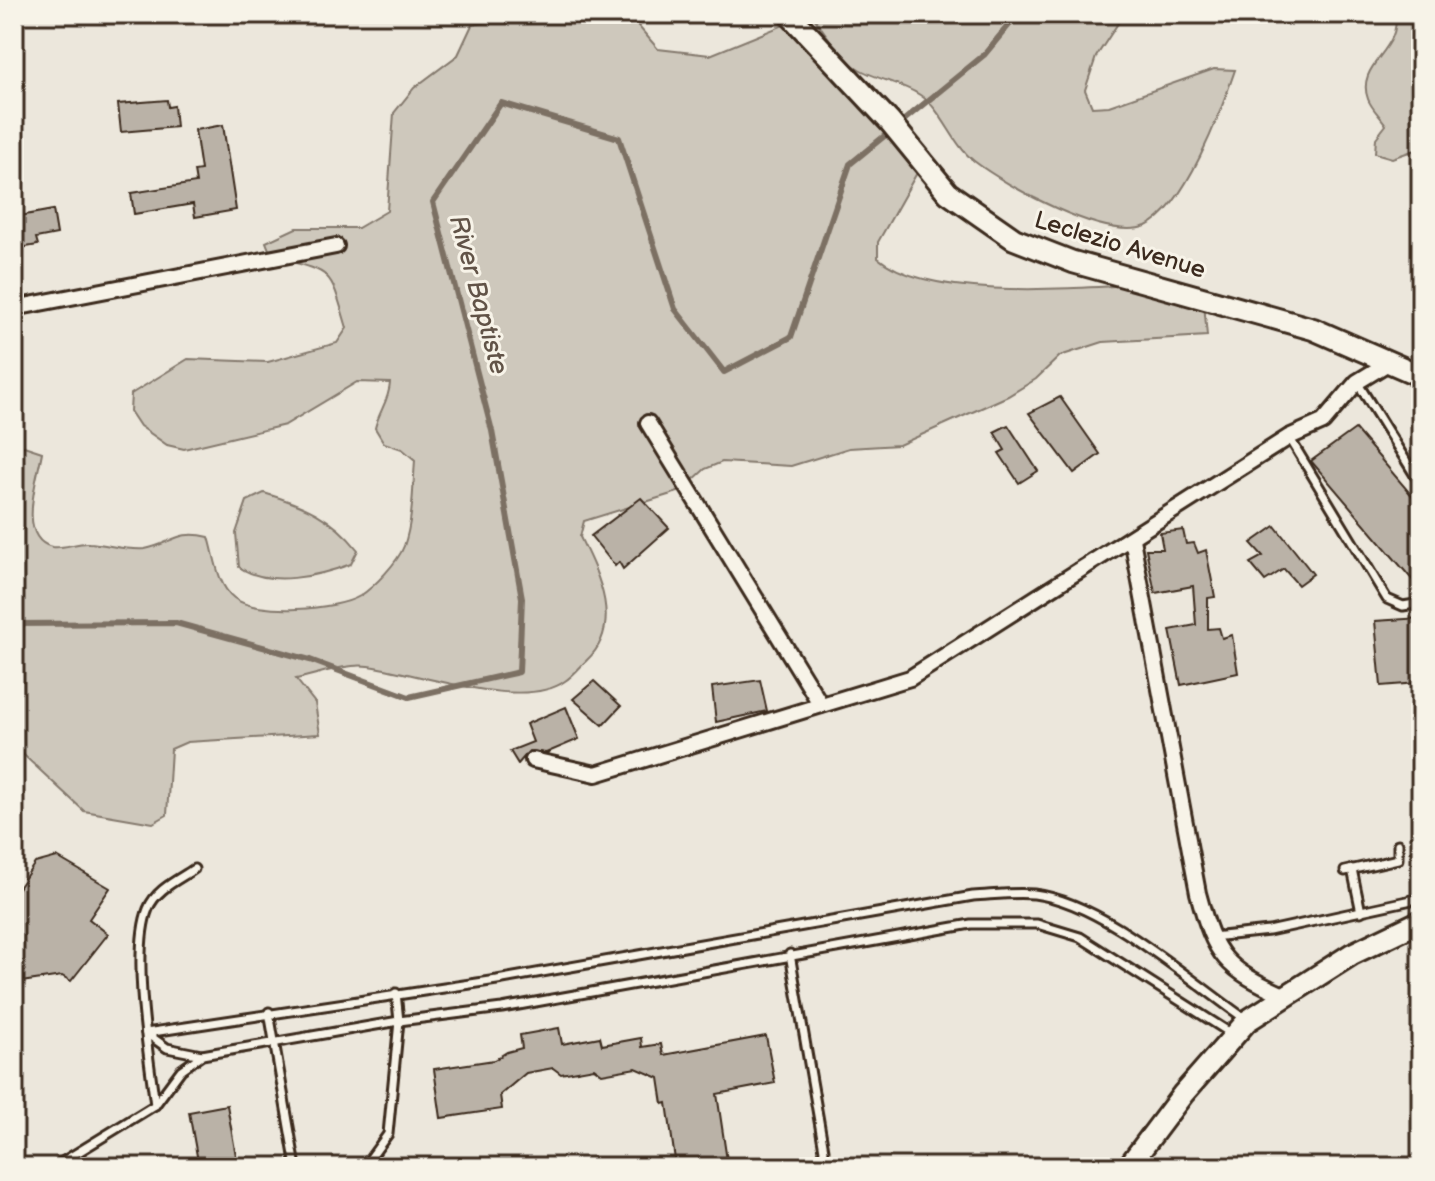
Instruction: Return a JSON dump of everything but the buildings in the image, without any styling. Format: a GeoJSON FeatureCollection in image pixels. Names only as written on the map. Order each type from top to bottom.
{"type":"FeatureCollection","features":[{"type":"Feature","properties":{"kind":"main road","name":"Leclezio Avenue"},"geometry":{"type":"LineString","coordinates":[[789,14],[838,64],[948,193],[1014,239],[1073,262],[1313,329],[1421,376]]}},
{"type":"Feature","properties":{"kind":"main road"},"geometry":{"type":"LineString","coordinates":[[1128,1167],[1239,1027],[1352,954],[1421,921]]}},
{"type":"Feature","properties":{"kind":"street"},"geometry":{"type":"LineString","coordinates":[[14,308],[336,246]]}},
{"type":"Feature","properties":{"kind":"street"},"geometry":{"type":"LineString","coordinates":[[533,760],[596,774],[910,678],[1289,437],[1323,422],[1332,407],[1357,382],[1388,363]]}},
{"type":"Feature","properties":{"kind":"street"},"geometry":{"type":"LineString","coordinates":[[648,423],[821,705]]}},
{"type":"Feature","properties":{"kind":"street"},"geometry":{"type":"LineString","coordinates":[[1132,539],[1198,893],[1210,937],[1237,972],[1286,996]]}},
{"type":"Feature","properties":{"kind":"lane"},"geometry":{"type":"LineString","coordinates":[[1357,382],[1421,485]]}},
{"type":"Feature","properties":{"kind":"lane"},"geometry":{"type":"LineString","coordinates":[[1289,437],[1387,599],[1403,606],[1421,603]]}},
{"type":"Feature","properties":{"kind":"lane"},"geometry":{"type":"LineString","coordinates":[[1361,912],[1349,870],[1398,859],[1398,844]]}},
{"type":"Feature","properties":{"kind":"lane"},"geometry":{"type":"LineString","coordinates":[[155,1105],[146,1033],[142,944],[148,908],[162,889],[194,869]]}},
{"type":"Feature","properties":{"kind":"lane"},"geometry":{"type":"LineString","coordinates":[[146,1033],[269,1012],[497,980],[973,896],[1034,894],[1059,899],[1103,919],[1239,1027]]}},
{"type":"Feature","properties":{"kind":"lane"},"geometry":{"type":"LineString","coordinates":[[1210,937],[1269,931],[1421,898]]}},
{"type":"Feature","properties":{"kind":"lane"},"geometry":{"type":"LineString","coordinates":[[146,1033],[167,1048],[202,1055],[399,1021],[502,1008],[971,924],[1037,924],[1080,937],[1239,1027]]}},
{"type":"Feature","properties":{"kind":"lane"},"geometry":{"type":"LineString","coordinates":[[790,954],[824,1150],[820,1167]]}},
{"type":"Feature","properties":{"kind":"lane"},"geometry":{"type":"LineString","coordinates":[[364,1167],[388,1134],[399,1021],[396,993]]}},
{"type":"Feature","properties":{"kind":"lane"},"geometry":{"type":"LineString","coordinates":[[269,1012],[296,1167]]}},
{"type":"Feature","properties":{"kind":"lane"},"geometry":{"type":"LineString","coordinates":[[54,1167],[155,1105],[181,1070],[202,1055]]}},
{"type":"Feature","properties":{"kind":"shaded area"},"geometry":{"type":"Polygon","coordinates":[[[529,14],[628,14],[658,49],[710,55],[796,20],[918,171],[878,242],[878,258],[905,273],[939,282],[979,287],[1067,288],[1182,282],[1204,304],[1207,336],[1103,342],[1060,356],[1036,379],[1008,396],[899,445],[849,448],[791,466],[722,462],[705,469],[681,491],[584,521],[580,537],[600,583],[606,615],[598,646],[565,681],[546,690],[523,693],[469,687],[368,666],[341,668],[296,679],[315,703],[320,734],[187,742],[171,749],[167,815],[153,823],[84,811],[14,746],[14,448],[24,446],[42,452],[32,520],[41,541],[52,547],[89,543],[145,549],[182,536],[209,537],[220,578],[228,592],[245,604],[260,607],[297,609],[334,605],[360,596],[372,587],[404,546],[412,504],[415,460],[402,449],[384,443],[375,428],[390,383],[357,382],[285,425],[184,449],[167,445],[140,426],[130,411],[131,394],[188,359],[268,362],[337,343],[347,328],[332,283],[318,270],[272,257],[266,242],[296,228],[358,228],[387,211],[394,113],[414,88],[458,55],[472,25],[529,14]]]}},
{"type":"Feature","properties":{"kind":"shaded area"},"geometry":{"type":"Polygon","coordinates":[[[811,14],[1124,14],[1096,57],[1085,90],[1092,107],[1109,106],[1214,69],[1235,70],[1200,156],[1175,200],[1146,226],[1128,229],[1082,219],[1057,208],[1008,184],[974,161],[928,101],[913,91],[866,73],[852,64],[811,14]]]}},
{"type":"Feature","properties":{"kind":"shaded area"},"geometry":{"type":"Polygon","coordinates":[[[1395,14],[1421,14],[1421,148],[1392,158],[1375,153],[1376,138],[1386,125],[1369,102],[1366,87],[1373,66],[1392,38],[1395,14]]]}},
{"type":"Feature","properties":{"kind":"shaded area"},"geometry":{"type":"Polygon","coordinates":[[[264,493],[292,502],[338,529],[358,550],[351,564],[294,578],[265,577],[239,567],[236,533],[247,501],[264,493]]]}},
{"type":"Feature","properties":{"kind":"waterway","name":"River Baptiste"},"geometry":{"type":"LineString","coordinates":[[14,624],[176,623],[310,660],[409,697],[519,672],[522,598],[492,431],[433,202],[501,103],[619,138],[675,309],[724,372],[791,337],[850,164],[984,55],[1018,14]]}}]}
